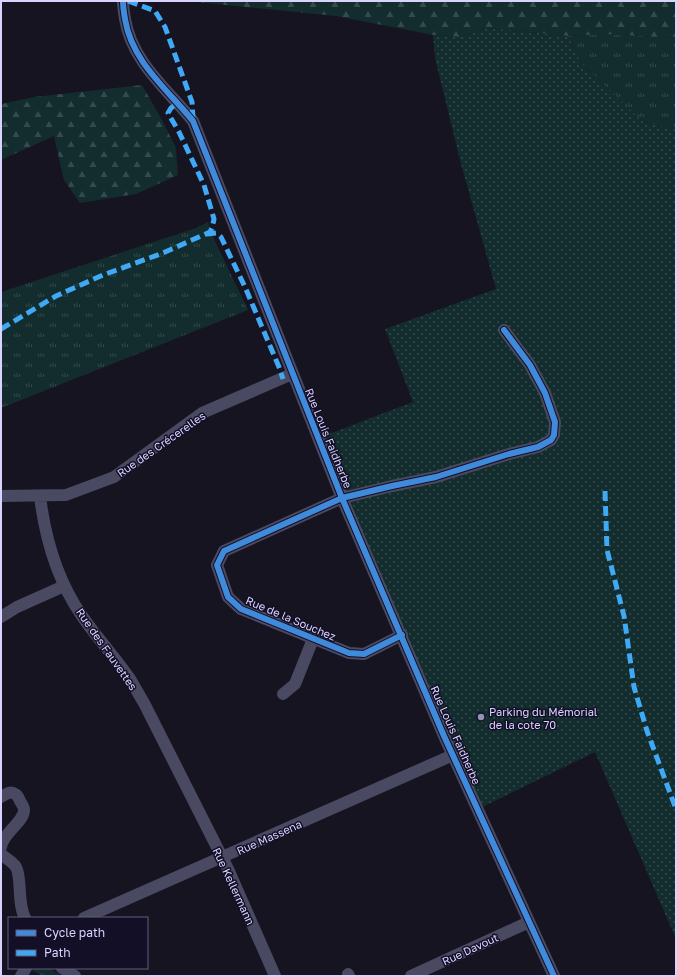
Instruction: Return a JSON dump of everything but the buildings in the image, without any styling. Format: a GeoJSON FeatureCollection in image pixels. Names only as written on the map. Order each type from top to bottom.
{"type":"FeatureCollection","features":[{"type":"Feature","properties":{"kind":"street","name":"Rue Louis Faidherbe"},"geometry":{"type":"LineString","coordinates":[[123,1],[127,34],[136,52],[151,74],[193,121],[342,498],[453,755],[554,976]]}},
{"type":"Feature","properties":{"kind":"street","name":"Rue de la Souchez"},"geometry":{"type":"LineString","coordinates":[[402,635],[364,654],[349,653],[241,609],[228,597],[217,565],[224,551],[342,498],[436,477],[509,454],[538,447],[551,440],[554,435],[554,422],[545,393],[530,365],[504,330]]}},
{"type":"Feature","properties":{"kind":"street","name":"Rue des Crécerelles"},"geometry":{"type":"LineString","coordinates":[[1,496],[66,495],[114,477],[202,413],[292,374]]}},
{"type":"Feature","properties":{"kind":"street","name":"Rue des Fauvettes"},"geometry":{"type":"LineString","coordinates":[[40,496],[43,519],[51,551],[64,586],[81,616],[130,679],[144,703],[191,797]]}},
{"type":"Feature","properties":{"kind":"street"},"geometry":{"type":"LineString","coordinates":[[1,617],[17,607],[64,586]]}},
{"type":"Feature","properties":{"kind":"street"},"geometry":{"type":"LineString","coordinates":[[283,694],[295,684],[313,639]]}},
{"type":"Feature","properties":{"kind":"street","name":"Rue Massena"},"geometry":{"type":"LineString","coordinates":[[86,917],[453,755]]}},
{"type":"Feature","properties":{"kind":"street"},"geometry":{"type":"LineString","coordinates":[[1,797],[13,792],[16,794],[24,808],[24,812],[21,818],[2,841],[1,847]]}},
{"type":"Feature","properties":{"kind":"street","name":"Rue Kellermann"},"geometry":{"type":"LineString","coordinates":[[191,797],[222,858],[275,976]]}},
{"type":"Feature","properties":{"kind":"street"},"geometry":{"type":"LineString","coordinates":[[1,854],[16,867],[20,902],[25,917]]}},
{"type":"Feature","properties":{"kind":"street","name":"Rue Davout"},"geometry":{"type":"LineString","coordinates":[[411,976],[529,922]]}},
{"type":"Feature","properties":{"kind":"street"},"geometry":{"type":"LineString","coordinates":[[64,969],[75,976]]}},
{"type":"Feature","properties":{"kind":"green space"},"geometry":{"type":"Polygon","coordinates":[[[185,1],[676,1],[676,38],[604,34],[568,36],[487,28],[460,37],[433,35],[336,16],[185,1]]]}},
{"type":"Feature","properties":{"kind":"green space"},"geometry":{"type":"Polygon","coordinates":[[[487,28],[568,36],[581,63],[642,121],[676,130],[676,939],[595,752],[478,809],[321,437],[413,402],[385,329],[496,289],[461,164],[435,58],[433,35],[460,37],[487,28]]]}},
{"type":"Feature","properties":{"kind":"green space"},"geometry":{"type":"Polygon","coordinates":[[[604,34],[676,38],[676,130],[642,121],[581,63],[568,36],[604,34]]]}},
{"type":"Feature","properties":{"kind":"green space"},"geometry":{"type":"Polygon","coordinates":[[[142,85],[176,148],[178,175],[136,194],[80,203],[64,180],[54,136],[1,160],[1,104],[34,97],[142,85]]]}},
{"type":"Feature","properties":{"kind":"green space"},"geometry":{"type":"Polygon","coordinates":[[[208,222],[214,239],[248,310],[1,408],[1,292],[196,228],[208,222]]]}},
{"type":"Feature","properties":{"kind":"green space"},"geometry":{"type":"Polygon","coordinates":[[[51,969],[62,976],[42,976],[32,970],[51,969]]]}},
{"type":"Feature","properties":{"kind":"marked path"},"geometry":{"type":"LineString","coordinates":[[128,1],[155,11],[165,27],[192,102],[193,119]]}},
{"type":"Feature","properties":{"kind":"marked path"},"geometry":{"type":"LineString","coordinates":[[1,329],[56,296],[103,275],[163,253],[210,232],[214,219],[204,185],[179,132],[168,113],[171,108],[178,103]]}},
{"type":"Feature","properties":{"kind":"marked path"},"geometry":{"type":"LineString","coordinates":[[206,234],[216,233],[221,237],[245,287],[283,379]]}},
{"type":"Feature","properties":{"kind":"marked path"},"geometry":{"type":"LineString","coordinates":[[605,491],[607,550],[624,616],[634,687],[647,731],[676,809]]}},
{"type":"Feature","properties":{"kind":"cycle path"},"geometry":{"type":"LineString","coordinates":[[123,1],[125,19],[135,49],[152,74],[193,121],[342,498],[444,736],[554,976]]}},
{"type":"Feature","properties":{"kind":"cycle path"},"geometry":{"type":"LineString","coordinates":[[402,635],[364,654],[349,653],[241,609],[228,597],[217,565],[224,551],[342,498],[436,477],[509,454],[538,447],[551,440],[554,435],[555,422],[545,393],[530,365],[504,330]]}},
{"type":"Feature","properties":{"kind":"place","name":"Parking du Mémorial de la cote 70"},"geometry":{"type":"Point","coordinates":[481,717]}}]}
